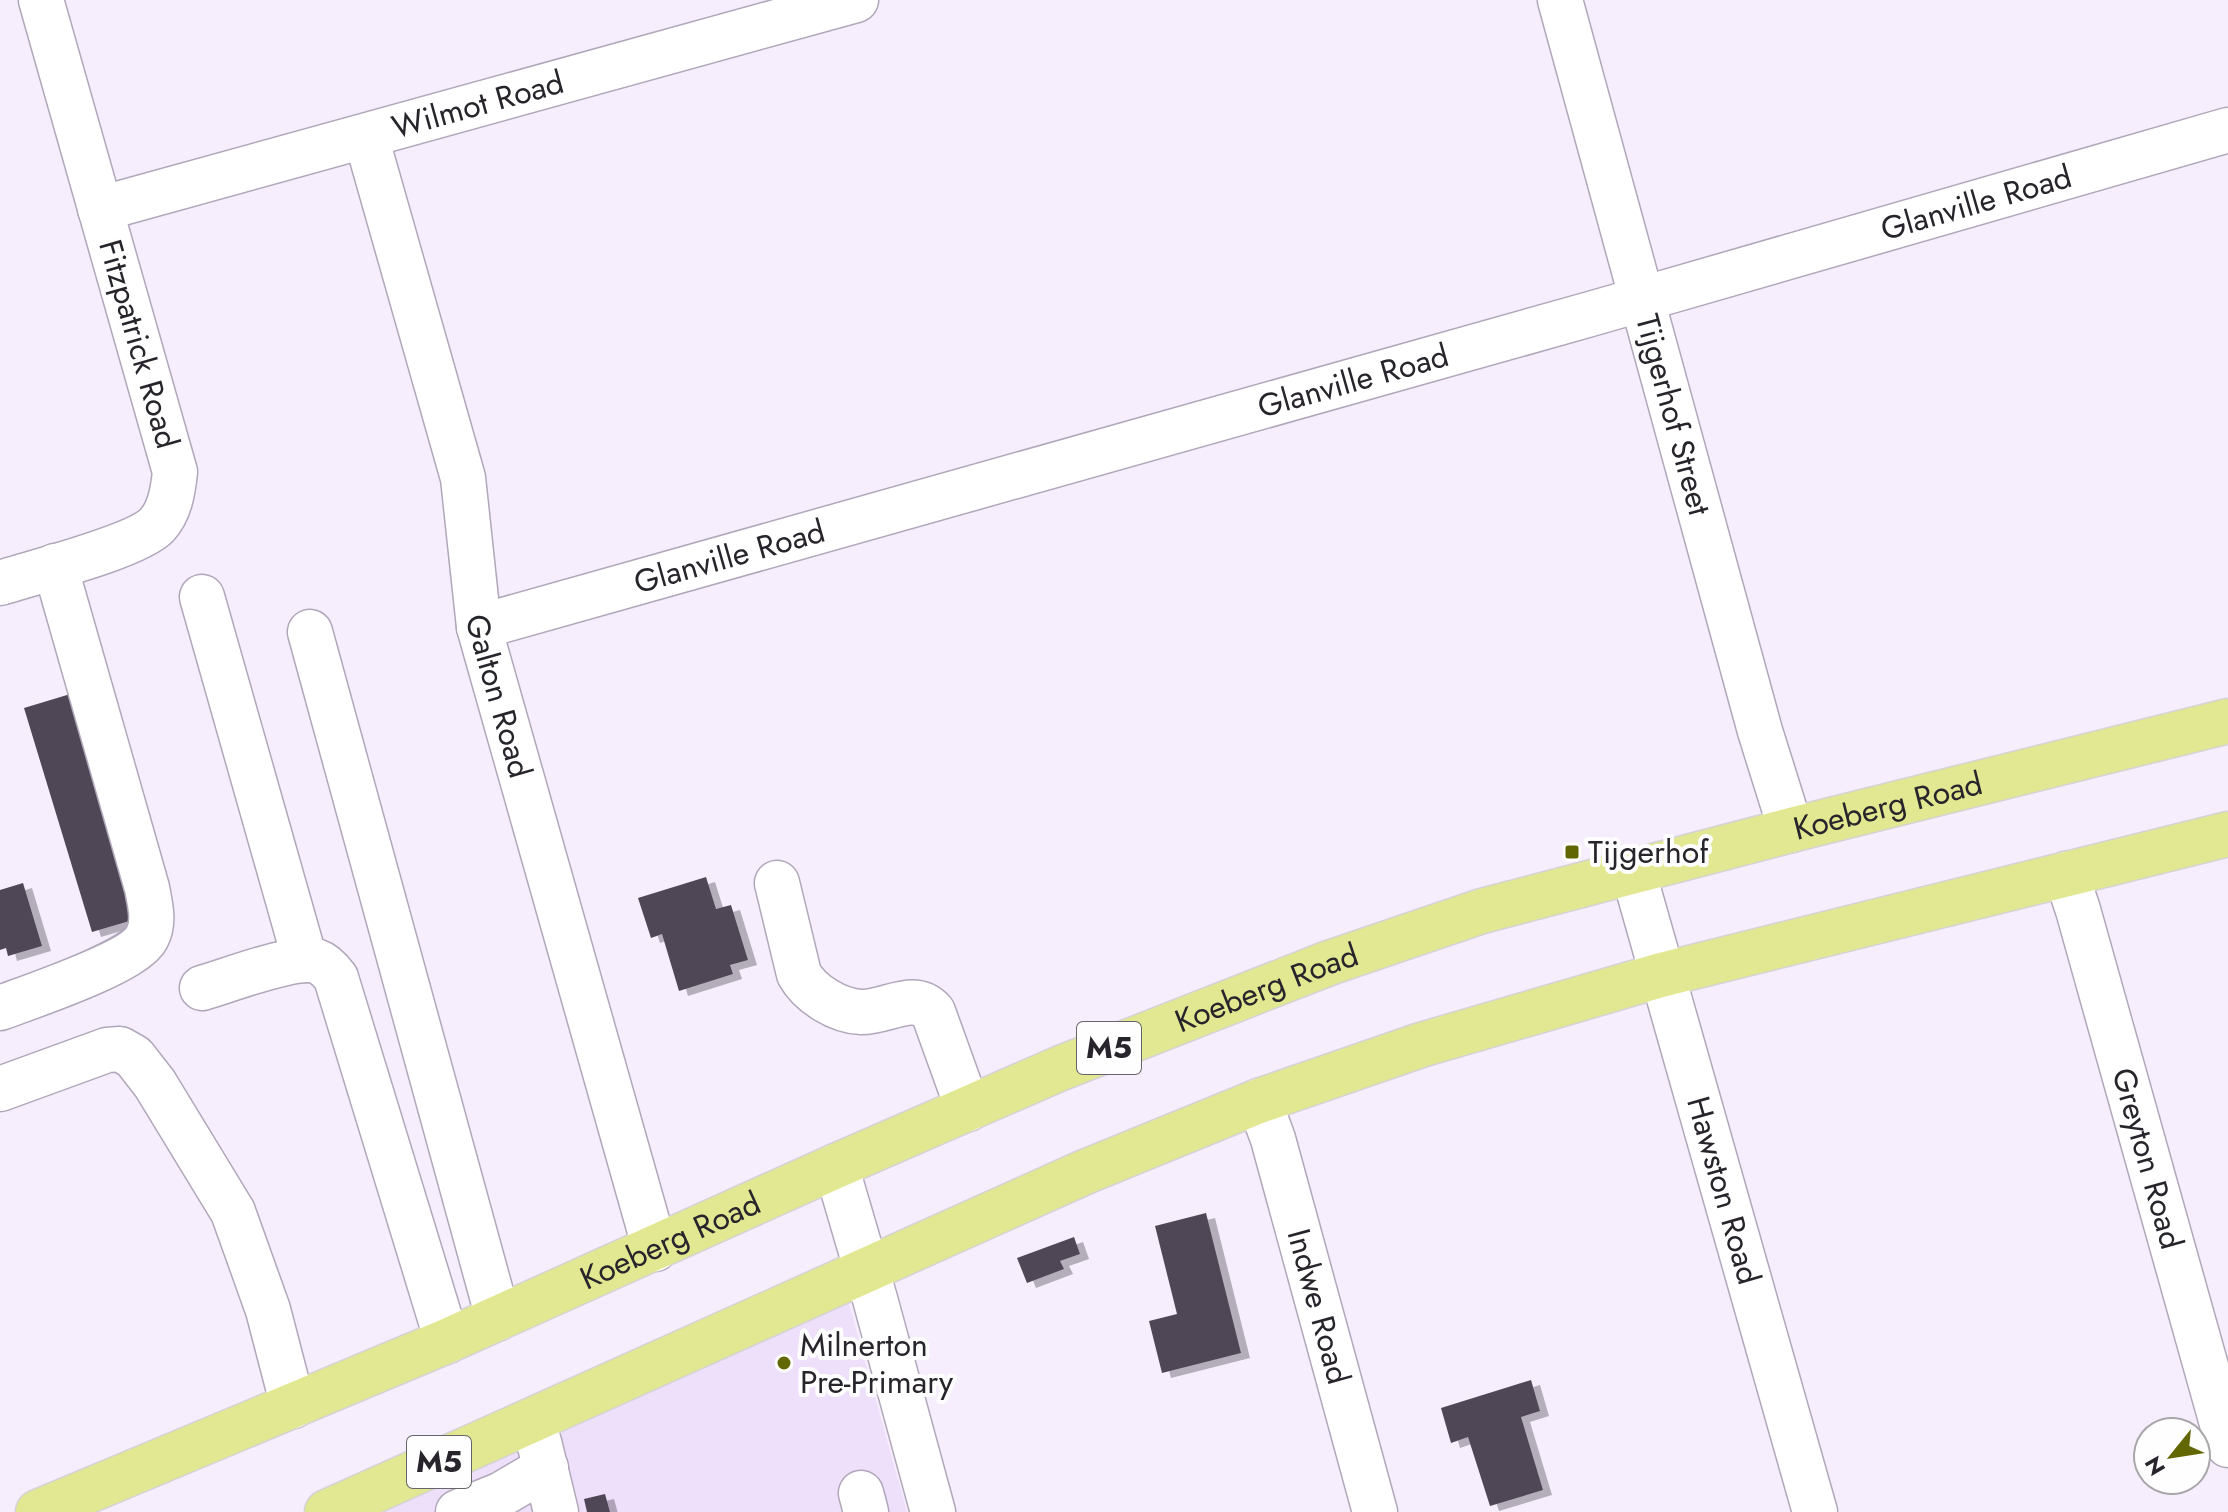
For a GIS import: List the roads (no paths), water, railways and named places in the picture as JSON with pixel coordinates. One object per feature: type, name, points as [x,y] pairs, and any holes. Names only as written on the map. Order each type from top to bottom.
[{"type":"main road","name":"Koeberg Road","points":[[38,1512],[447,1341],[836,1166],[1137,1036],[1329,963],[1482,911],[2228,721]]},
{"type":"main road","name":"M5","points":[[327,1512],[1099,1165],[1259,1101],[1461,1032],[1661,975],[2228,834]]},
{"type":"street","name":"Fitzpatrick Road","points":[[0,583],[133,540],[157,524],[171,500],[175,472],[41,0]]},
{"type":"street","name":"Wilmot Road","points":[[100,209],[856,0]]},
{"type":"street","name":"Tijgerhof Street","points":[[1560,0],[1760,731],[1791,830]]},
{"type":"street","name":"Glanville Road","points":[[479,627],[1643,299],[2228,130]]},
{"type":"street","name":"Galton Road","points":[[366,137],[463,478],[479,627],[655,1249]]},
{"type":"street","points":[[0,1008],[126,957],[147,939],[152,916],[147,888],[55,566]]},
{"type":"street","points":[[202,597],[305,960]]},
{"type":"street","points":[[310,632],[498,1318]]},
{"type":"street","name":"Hawston Road","points":[[1633,871],[1815,1512]]},
{"type":"street","name":"Greyton Road","points":[[2066,874],[2228,1445]]},
{"type":"street","points":[[777,883],[799,974],[806,987],[828,1001],[861,1012],[915,1002],[926,1004],[933,1012],[968,1109]]},
{"type":"street","points":[[202,988],[305,960],[318,962],[336,978],[447,1341]]},
{"type":"street","points":[[0,1089],[107,1050],[120,1049],[134,1057],[155,1084],[233,1212],[268,1310],[293,1406]]},
{"type":"street","name":"Indwe Road","points":[[1259,1101],[1273,1139],[1375,1512]]},
{"type":"street","points":[[836,1166],[933,1512]]},
{"type":"street","points":[[534,1421],[556,1512]]},
{"type":"street","points":[[458,1512],[502,1494],[546,1468]]},
{"type":"place","name":"Tijgerhof","points":[[1572,852]]},
{"type":"place","name":"Milnerton Pre-Primary","points":[[784,1363]]}]
